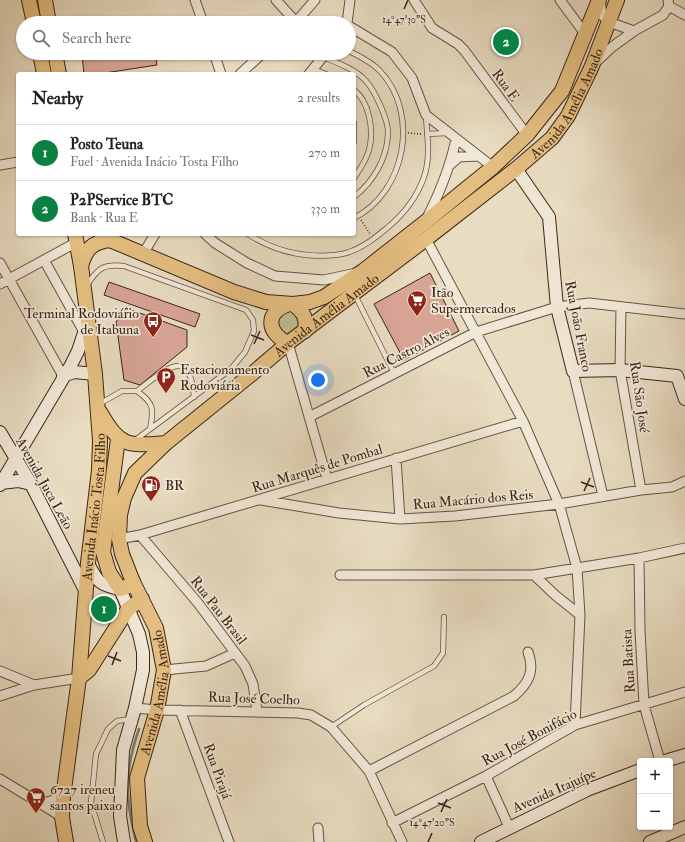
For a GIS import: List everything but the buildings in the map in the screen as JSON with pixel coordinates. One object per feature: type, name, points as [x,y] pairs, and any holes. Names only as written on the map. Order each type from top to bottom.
[{"type":"main road","points":[[29,0],[32,16]]},
{"type":"main road","points":[[45,0],[48,16]]},
{"type":"main road","name":"Avenida Amélia Amado","points":[[113,238],[143,254],[234,292],[266,302],[291,304],[310,302],[324,297],[363,271],[424,223],[493,167],[527,135],[562,91],[600,0]]},
{"type":"main road","name":"Avenida Amélia Amado","points":[[145,842],[140,826],[138,778],[157,710],[164,670],[156,628],[133,582],[122,554],[119,539],[120,515],[129,485],[135,474],[166,443],[288,343],[426,239],[516,169],[552,138],[568,116],[592,66],[617,0]]},
{"type":"main road","points":[[41,60],[44,72]]},
{"type":"main road","points":[[56,60],[59,72]]},
{"type":"main road","name":"Avenida Inácio Tosta Filho","points":[[66,842],[62,817],[63,797],[79,678],[88,563],[99,470],[99,407],[95,374],[86,327],[84,290],[76,238]]},
{"type":"main road","points":[[81,266],[89,247],[98,242],[113,238]]},
{"type":"main road","points":[[288,343],[276,336],[271,326],[274,314],[278,309],[291,304],[304,313],[306,318],[305,331]]},
{"type":"main road","points":[[99,407],[124,441],[103,552],[109,572],[120,589],[129,586],[133,582]]},
{"type":"main road","points":[[124,441],[166,443]]},
{"type":"main road","points":[[79,678],[89,670],[128,609],[142,599]]},
{"type":"street","points":[[195,0],[201,16]]},
{"type":"street","points":[[276,0],[291,16]]},
{"type":"street","points":[[301,16],[315,0]]},
{"type":"street","points":[[348,16],[350,0]]},
{"type":"street","name":"Rua E","points":[[414,0],[432,28],[458,44],[464,50],[527,135]]},
{"type":"street","points":[[560,0],[586,35]]},
{"type":"street","points":[[600,0],[602,15],[609,22],[634,31]]},
{"type":"street","points":[[592,66],[612,47],[634,31],[663,15],[668,3],[685,15]]},
{"type":"street","points":[[356,30],[392,52],[400,61],[412,78],[426,115],[493,167]]},
{"type":"street","points":[[216,60],[220,72]]},
{"type":"street","points":[[242,72],[255,60]]},
{"type":"street","points":[[311,72],[320,60]]},
{"type":"street","points":[[424,223],[441,190],[450,166],[452,136]]},
{"type":"street","points":[[450,166],[459,157],[478,156]]},
{"type":"street","points":[[0,165],[16,162]]},
{"type":"street","name":"Rua João Franco","points":[[516,169],[549,216],[558,307],[603,496]]},
{"type":"street","points":[[143,254],[154,236]]},
{"type":"street","points":[[207,236],[214,243],[247,263],[275,276],[324,280],[363,271]]},
{"type":"street","points":[[0,284],[44,260],[76,238]]},
{"type":"street","points":[[426,239],[523,421],[560,504],[577,568],[580,615],[575,725]]},
{"type":"street","points":[[0,484],[78,351],[86,327],[44,260]]},
{"type":"street","points":[[0,263],[63,376]]},
{"type":"street","name":"Rua Castro Alves","points":[[309,417],[476,332],[558,307],[589,303],[685,314]]},
{"type":"street","name":"Rua São José","points":[[621,306],[620,370],[641,490]]},
{"type":"street","points":[[288,343],[327,479]]},
{"type":"street","points":[[573,371],[620,370],[681,377],[685,399]]},
{"type":"street","points":[[63,376],[74,372],[95,374]]},
{"type":"street","name":"Rua Marquês de Pombal","points":[[119,539],[140,535],[261,500],[396,458],[523,421]]},
{"type":"street","name":"Avenida Juca Leão","points":[[0,432],[31,484],[86,592]]},
{"type":"street","points":[[396,458],[400,519]]},
{"type":"street","points":[[0,484],[18,481],[31,484]]},
{"type":"street","name":"Rua Macário dos Reis","points":[[261,500],[346,514],[400,519],[455,516],[560,504],[641,490],[672,487],[685,481]]},
{"type":"street","name":"Rua Pau Brasil","points":[[140,535],[198,603],[245,666],[253,684],[257,711]]},
{"type":"street","points":[[340,576],[534,575],[639,558],[685,548]]},
{"type":"street","name":"Rua Batista","points":[[639,558],[640,630],[644,705],[659,758]]},
{"type":"street","points":[[74,570],[82,572],[88,563],[99,582],[105,586],[120,589]]},
{"type":"street","points":[[534,575],[555,595],[580,615]]},
{"type":"street","name":"Avenida Amélia Amado","points":[[120,589],[139,634],[143,652],[143,670],[134,713],[123,750],[120,816],[124,842]]},
{"type":"street","points":[[369,771],[514,696],[529,679],[532,672],[532,662],[528,652]]},
{"type":"street","points":[[164,670],[206,666],[235,653]]},
{"type":"street","points":[[0,671],[34,685]]},
{"type":"street","points":[[0,696],[34,685],[79,678]]},
{"type":"street","name":"Rua José Bonifácio","points":[[392,823],[486,776],[575,725],[685,692]]},
{"type":"street","name":"Rua José Coelho","points":[[134,713],[157,710],[180,710],[257,711],[311,715],[330,727],[369,771],[402,842]]},
{"type":"street","name":"Rua Pirajá","points":[[180,710],[229,842]]},
{"type":"street","points":[[673,759],[685,755]]},
{"type":"street","name":"Avenida Itajuípe","points":[[481,842],[587,790],[637,771]]},
{"type":"street","points":[[486,776],[509,827]]},
{"type":"street","points":[[0,780],[62,817]]},
{"type":"street","points":[[41,804],[63,797]]},
{"type":"street","points":[[650,842],[685,827]]},
{"type":"street","points":[[318,828],[319,842]]},
{"type":"lane","points":[[356,54],[380,70],[394,92],[402,117],[403,133],[401,157],[393,180],[380,199],[356,217]]},
{"type":"lane","points":[[333,60],[354,72]]},
{"type":"lane","points":[[356,74],[365,80],[379,100],[389,133],[384,154],[373,178],[365,188],[356,195]]},
{"type":"lane","points":[[356,93],[367,109],[371,133],[369,151],[363,165],[356,175]]},
{"type":"lane","points":[[251,236],[260,242],[294,254],[319,256],[348,253],[374,239],[398,219],[414,198],[424,176],[429,155],[426,115]]},
{"type":"lane","points":[[427,134],[452,136]]},
{"type":"lane","points":[[84,290],[98,269],[110,265],[124,266],[246,310],[253,320],[254,331],[245,352],[231,369],[150,429],[124,441]]},
{"type":"lane","points":[[355,294],[394,373]]},
{"type":"lane","points":[[99,407],[122,391],[137,390],[169,368],[178,365],[189,371],[193,384],[194,397]]},
{"type":"lane","points":[[137,390],[152,406],[153,414],[150,429]]},
{"type":"lane","points":[[330,727],[364,705],[434,666],[443,653],[444,617]]},
{"type":"lane","points":[[103,842],[91,803],[96,754],[108,729],[117,721],[134,713]]},
{"type":"path","points":[[356,217],[374,239]]},
{"type":"green space","points":[[294,310],[301,325],[287,335],[279,332],[276,316],[279,313]]},
{"type":"waterway","points":[[136,842],[128,798],[128,785],[131,759],[139,729]]},
{"type":"place","name":"P2PService BTC","points":[[506,42]]},
{"type":"place","name":"Itão Supermercados","points":[[417,317]]},
{"type":"place","name":"Terminal Rodoviário de Itabuna","points":[[153,338]]},
{"type":"place","name":"Estacionamento Rodoviária","points":[[166,394]]},
{"type":"place","name":"BR","points":[[151,502]]},
{"type":"place","name":"Posto Teuna","points":[[104,609]]},
{"type":"place","name":"6727 ireneu santos paixao","points":[[36,814]]}]
